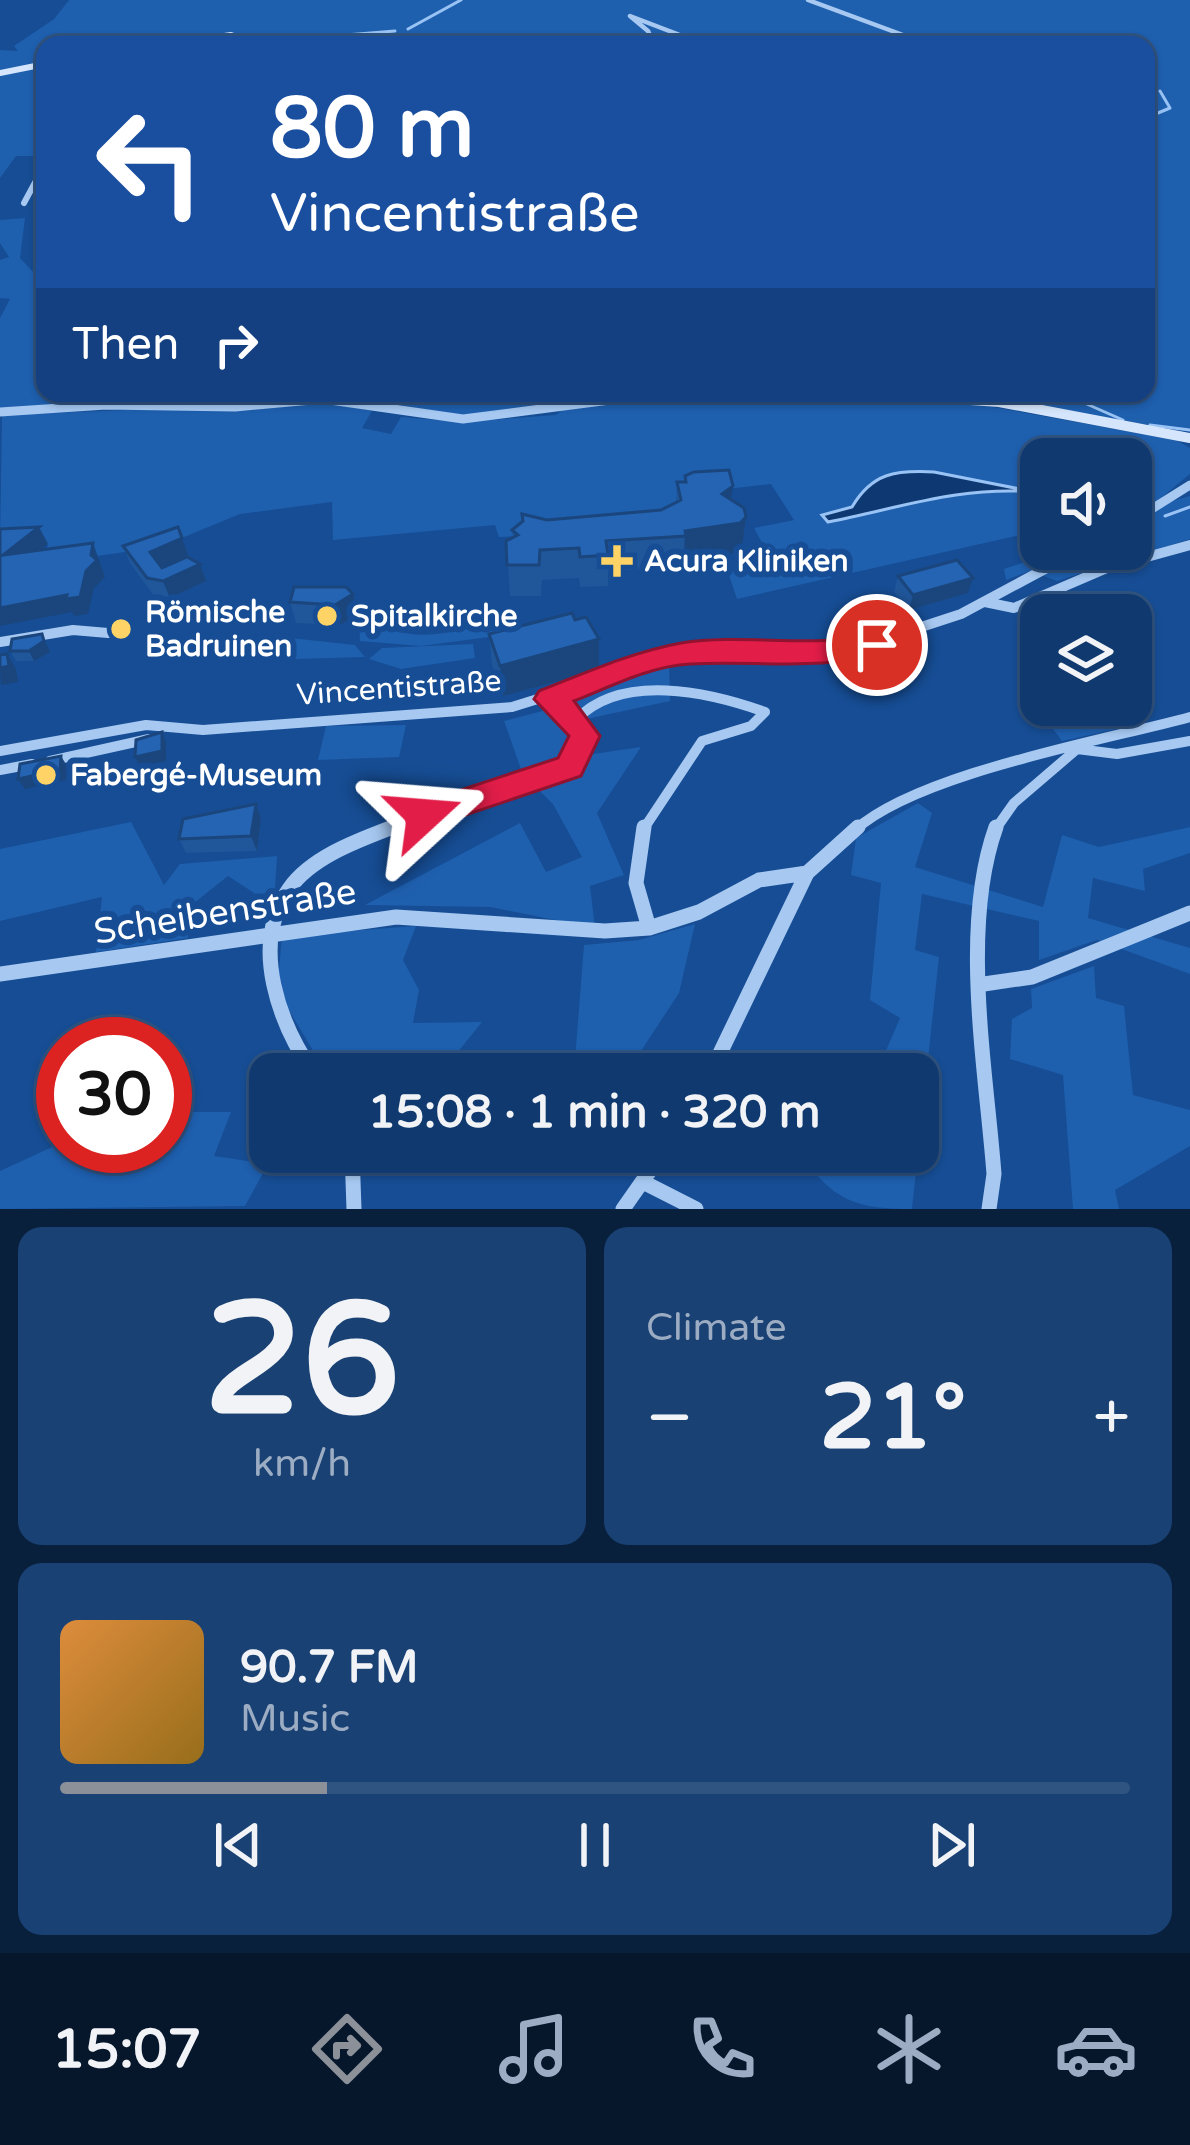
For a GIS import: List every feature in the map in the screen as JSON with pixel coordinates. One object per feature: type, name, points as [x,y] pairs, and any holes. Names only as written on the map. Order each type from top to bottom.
[{"type":"main road","points":[[0,73],[36,66]]},
{"type":"main road","points":[[982,402],[1190,438]]},
{"type":"street","points":[[808,0],[906,36]]},
{"type":"street","points":[[650,36],[630,16],[682,36]]},
{"type":"street","points":[[24,202],[36,185]]},
{"type":"street","points":[[0,412],[127,404],[235,407],[289,402]]},
{"type":"street","points":[[343,402],[463,419],[594,402]]},
{"type":"street","points":[[1152,509],[1190,485]]},
{"type":"street","points":[[985,602],[1014,608],[1108,568],[1190,544]]},
{"type":"street","points":[[985,602],[1044,570]]},
{"type":"street","name":"Vincentistraße","points":[[0,752],[146,725],[160,730],[431,716],[549,699],[662,656],[823,654],[871,647],[985,602]]},
{"type":"street","points":[[0,661],[3,641],[73,630],[108,634]]},
{"type":"street","points":[[576,720],[597,700],[618,694],[712,699],[765,712],[752,725],[702,741],[700,754],[652,809],[638,846],[632,886],[649,928]]},
{"type":"street","points":[[299,1053],[269,990],[275,933],[288,889],[309,869],[424,815],[569,767],[585,736],[576,720],[549,699]]},
{"type":"street","points":[[720,1053],[807,873],[872,815],[924,789],[1190,717]]},
{"type":"street","points":[[0,770],[126,746],[155,737],[160,730]]},
{"type":"street","points":[[989,1209],[994,1174],[981,876],[995,827],[1031,786],[1077,749],[1117,754],[1190,741]]},
{"type":"street","name":"Scheibenstraße","points":[[0,974],[396,917],[605,931],[649,928],[699,912],[759,880],[807,873]]},
{"type":"street","points":[[984,984],[1032,977],[1190,913]]},
{"type":"street","points":[[353,1173],[354,1209]]},
{"type":"street","points":[[623,1209],[649,1173]]},
{"type":"street","points":[[643,1183],[696,1209]]},
{"type":"shaded area","points":[[69,0],[1190,0],[1190,432],[1015,402],[1155,402],[1155,36],[36,36],[36,65],[0,72],[0,50],[18,51],[14,46],[54,19]]},
{"type":"shaded area","points":[[36,67],[36,156],[16,156],[0,178],[0,75]]},
{"type":"shaded area","points":[[25,218],[20,258],[36,273],[36,402],[154,402],[0,409],[0,318],[10,299],[0,298],[0,260],[9,257],[0,243],[0,220]]},
{"type":"shaded area","points":[[323,402],[372,411],[362,428],[391,434],[401,417],[461,422],[556,415],[566,407],[610,402],[965,402],[1176,440],[1190,448],[1190,474],[1152,505],[1152,438],[1020,438],[1020,535],[737,599],[725,563],[757,558],[765,548],[754,528],[794,520],[771,484],[691,493],[656,529],[499,537],[495,525],[333,540],[332,502],[240,514],[133,558],[125,552],[0,570],[0,559],[42,554],[48,546],[44,540],[0,545],[2,415]]},
{"type":"shaded area","points":[[380,402],[569,402],[547,409],[461,415]]},
{"type":"shaded area","points":[[934,472],[1020,491],[955,495],[828,522],[822,515],[852,507],[876,480]]},
{"type":"shaded area","points":[[1190,496],[1190,539],[1152,551],[1152,506]]},
{"type":"shaded area","points":[[1020,564],[1020,570],[1092,570],[1057,581],[1030,571],[1006,580],[1004,569]]},
{"type":"shaded area","points":[[495,613],[497,636],[421,646],[360,641],[359,618],[393,631],[428,635],[462,629]]},
{"type":"shaded area","points":[[272,636],[355,645],[365,657],[261,660]]},
{"type":"shaded area","points":[[473,644],[475,658],[401,669],[369,659],[382,648]]},
{"type":"shaded area","points":[[669,663],[670,701],[582,720],[573,700]]},
{"type":"shaded area","points":[[546,710],[593,754],[641,747],[597,813],[624,875],[590,886],[595,928],[490,907],[365,905],[520,823],[546,872],[582,857],[553,804],[523,775],[504,721]]},
{"type":"shaded area","points":[[406,725],[399,757],[318,760],[326,726]]},
{"type":"shaded area","points":[[1051,726],[1121,728],[1062,741]]},
{"type":"shaded area","points":[[918,803],[932,813],[915,867],[1043,907],[1062,835],[1099,847],[1190,827],[1190,853],[1143,869],[1145,891],[1093,878],[1088,918],[1190,948],[1190,974],[1097,940],[1039,960],[1039,921],[922,894],[915,950],[939,957],[929,1053],[885,1053],[900,1018],[870,1000],[881,883],[851,875],[856,838]]},
{"type":"shaded area","points":[[131,822],[164,885],[180,864],[277,856],[274,906],[228,876],[189,907],[188,938],[96,952],[102,897],[0,921],[0,849]]},
{"type":"shaded area","points":[[695,924],[679,993],[640,1053],[575,1053],[584,945],[639,940]]},
{"type":"shaded area","points":[[416,926],[403,960],[419,990],[413,1023],[482,1022],[457,1053],[314,1053],[277,990],[282,936]]},
{"type":"shaded area","points":[[1094,966],[1096,998],[1124,1006],[1133,1095],[1190,1110],[1190,1146],[1115,1190],[1119,1209],[1073,1209],[1063,1075],[1010,1059],[1012,1019],[1032,1008],[1031,989]]},
{"type":"shaded area","points":[[192,1112],[231,1112],[214,1156],[249,1161],[249,1173],[263,1173],[245,1206],[0,1209],[0,1171],[36,1154],[36,1173],[192,1173]]},
{"type":"shaded area","points":[[816,1173],[916,1173],[912,1209],[859,1204]]},
{"type":"building","points":[[729,470],[733,486],[722,494],[744,508],[746,517],[740,523],[685,531],[686,536],[606,541],[608,555],[580,557],[579,548],[540,550],[539,565],[507,565],[506,541],[518,535],[512,530],[523,521],[522,514],[547,520],[661,510],[681,500],[677,482],[686,482],[685,476]]},
{"type":"building","points":[[39,527],[3,555],[93,543],[91,555],[97,560],[86,571],[80,597],[66,599],[67,595],[0,608],[0,529]]},
{"type":"building","points":[[178,527],[182,538],[150,552],[162,568],[187,557],[200,564],[163,581],[147,578],[123,546]]},
{"type":"building","points":[[957,560],[973,578],[913,595],[898,576]]},
{"type":"building","points":[[294,587],[346,587],[353,594],[335,605],[290,602]]},
{"type":"building","points":[[572,613],[575,620],[586,617],[599,639],[500,666],[489,634]]},
{"type":"building","points":[[42,634],[44,641],[29,651],[10,651],[12,639]]},
{"type":"building","points":[[7,654],[9,666],[0,668],[0,655]]},
{"type":"building","points":[[162,732],[162,751],[135,757],[136,740]]},
{"type":"building","points":[[61,756],[60,770],[18,779],[20,764]]},
{"type":"building","points":[[256,804],[251,836],[179,839],[183,819]]},
{"type":"waterway","points":[[408,29],[461,0]]},
{"type":"waterway","points":[[334,36],[395,31]]},
{"type":"waterway","points":[[1155,114],[1170,108],[1160,91]]},
{"type":"waterway","points":[[1082,402],[1123,420]]},
{"type":"waterway","points":[[1150,425],[1190,430]]},
{"type":"waterway","points":[[1165,516],[1190,507]]},
{"type":"place","name":"Acura Kliniken","points":[[617,561]]},
{"type":"place","name":"Spitalkirche","points":[[327,616]]},
{"type":"place","name":"Römische Badruinen","points":[[121,629]]},
{"type":"place","name":"Fabergé-Museum","points":[[46,775]]},
{"type":"route","points":[[424,815],[569,767],[585,736],[576,720],[549,699],[634,665],[685,653],[842,653],[877,645]]}]
